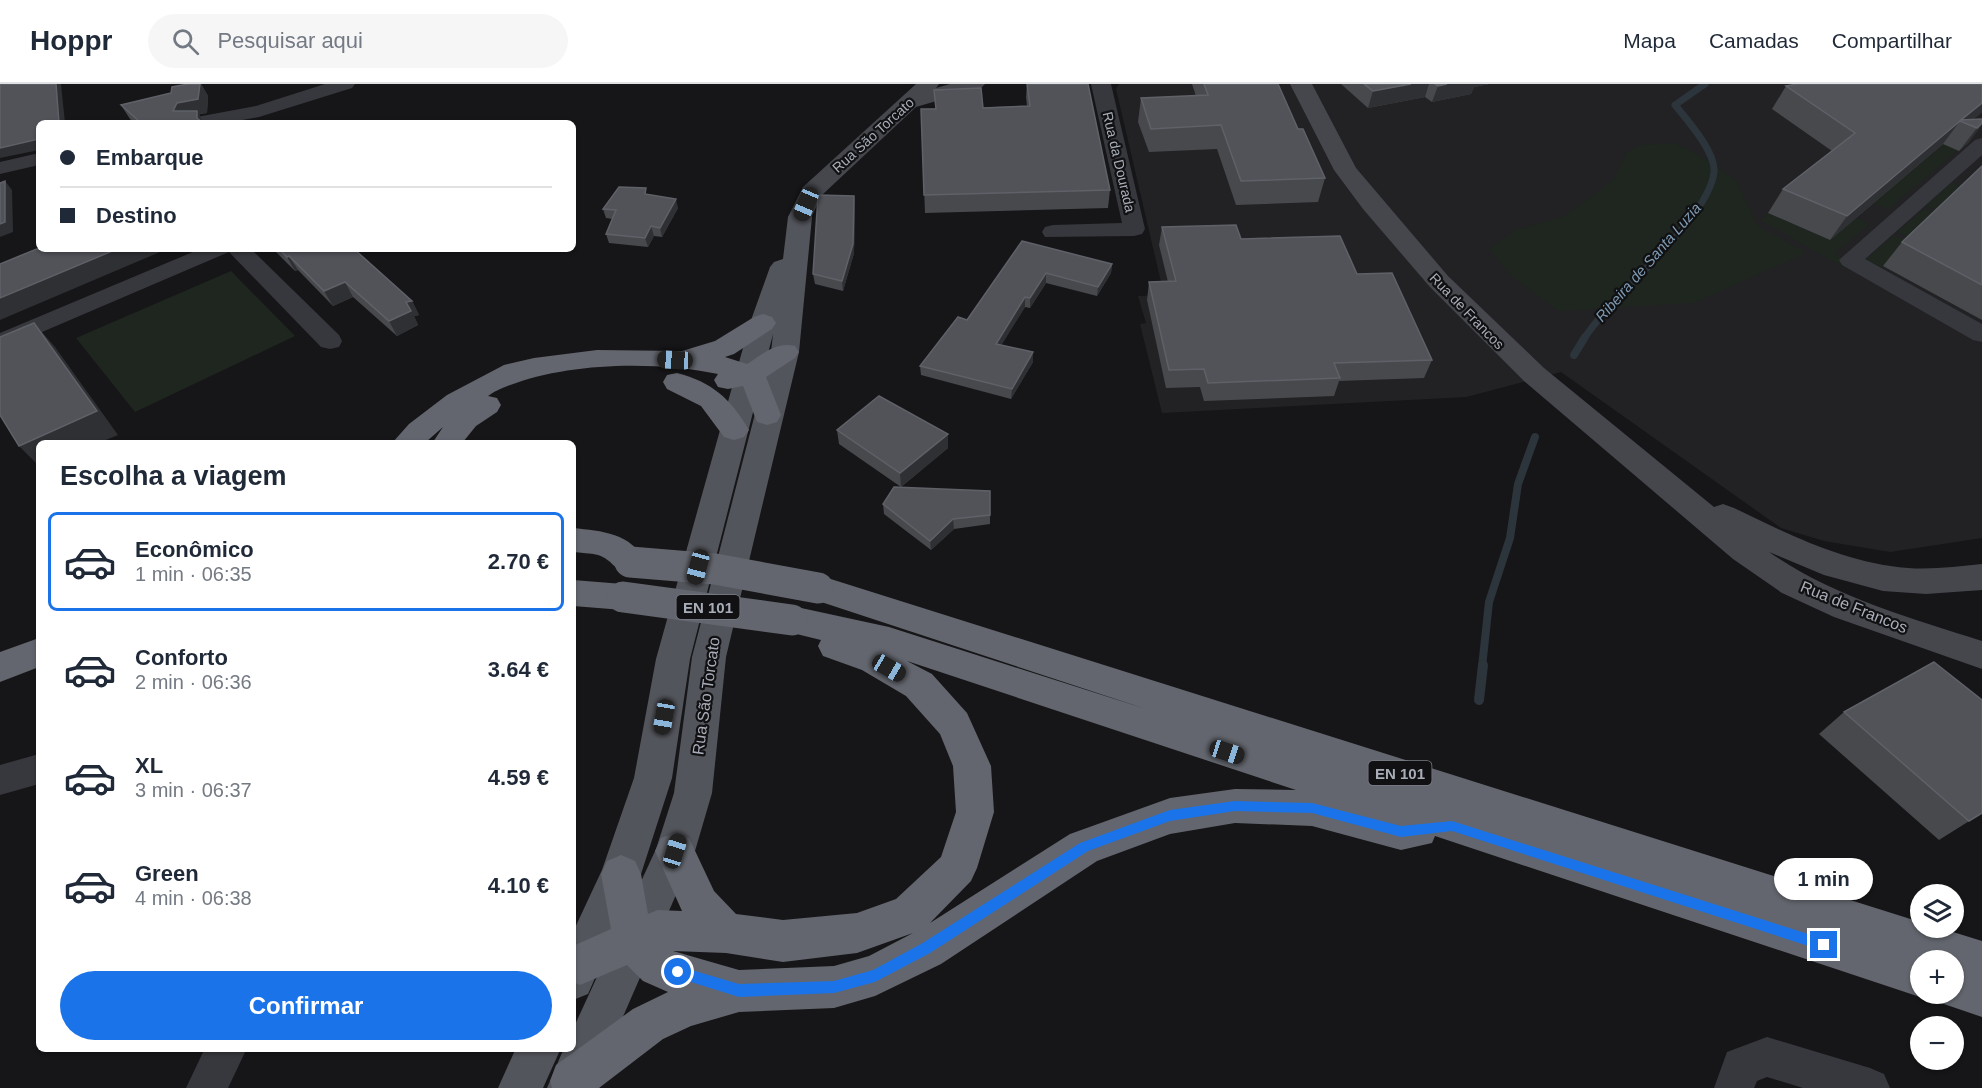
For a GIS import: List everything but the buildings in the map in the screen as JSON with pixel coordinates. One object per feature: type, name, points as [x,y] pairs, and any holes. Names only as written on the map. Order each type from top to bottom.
[{"type":"highway","points":[[449,440],[466,419],[516,390],[539,383],[676,371],[724,348],[763,323]]},
{"type":"highway","points":[[410,440],[454,403],[484,385],[525,368],[576,359],[624,357],[676,371],[740,379],[785,352]]},
{"type":"highway","points":[[676,371],[711,397],[734,430]]},
{"type":"highway","points":[[750,375],[758,387],[767,415]]},
{"type":"highway","points":[[576,540],[608,544],[630,562]]},
{"type":"highway","name":"EN 101","points":[[576,561],[630,562],[715,569],[818,588],[1982,962]]},
{"type":"highway","name":"EN 101","points":[[576,593],[624,597],[792,620],[889,641],[1452,826],[1910,973]]},
{"type":"highway","points":[[577,971],[658,930],[726,933],[783,941],[857,933],[909,915],[957,868],[975,812],[972,766],[954,724],[919,685],[874,660],[803,635],[792,620]]},
{"type":"highway","points":[[0,645],[36,632]]},
{"type":"highway","points":[[0,667],[36,653]]},
{"type":"highway","points":[[0,687],[36,675]]},
{"type":"highway","points":[[571,1085],[648,1024],[685,1006],[739,991],[834,987],[875,975],[926,949],[1084,847],[1170,816],[1235,806],[1312,808],[1401,832],[1452,826]]},
{"type":"highway","points":[[675,851],[700,904],[726,933]]},
{"type":"highway","points":[[621,874],[625,907],[635,940],[657,966],[739,991]]},
{"type":"highway","points":[[1964,990],[1982,996]]},
{"type":"main road","name":"Rua São Torcato","points":[[577,971],[621,874],[653,778],[673,659],[763,323],[800,217]]},
{"type":"main road","name":"Rua São Torcato","points":[[571,1085],[675,851],[693,793],[709,657],[767,415],[785,352],[800,217]]},
{"type":"main road","points":[[520,1088],[537,1052]]},
{"type":"street","points":[[210,120],[259,111],[345,84]]},
{"type":"street","name":"Rua São Torcato","points":[[800,217],[811,192],[928,84]]},
{"type":"street","points":[[909,102],[974,84]]},
{"type":"street","name":"Rua da Dourada","points":[[1053,232],[1134,229],[1101,84]]},
{"type":"street","name":"Rua de Francos","points":[[1301,84],[1348,173],[1439,283],[1492,339],[1568,405],[1681,495],[1720,532],[1770,570],[1816,594],[1982,655]]},
{"type":"street","points":[[1982,144],[1850,260],[1982,334]]},
{"type":"street","points":[[0,168],[36,160]]},
{"type":"street","points":[[0,342],[212,252]]},
{"type":"street","points":[[241,252],[330,341]]},
{"type":"street","name":"Rua de Francos","points":[[1681,495],[1815,560],[1859,575],[1910,582],[1982,577]]},
{"type":"street","points":[[0,780],[36,770]]},
{"type":"street","points":[[206,1088],[225,1052]]},
{"type":"street","points":[[1734,1088],[1741,1066],[1767,1057],[1870,1088]]},
{"type":"shaded area","points":[[1119,84],[1982,84],[1982,538],[1890,552],[1824,541],[1781,528],[1561,372],[1466,397],[1162,413],[1140,324],[1146,323],[1138,296],[1164,295],[1116,89]]},
{"type":"shaded area","points":[[1956,134],[1970,140],[1888,209],[1873,203]]},
{"type":"shaded area","points":[[1674,143],[1699,155],[1735,179],[1756,224],[1806,253],[1694,303],[1558,311],[1512,277],[1489,249],[1516,230],[1562,217],[1593,196],[1613,180],[1627,152],[1639,145]]},
{"type":"shaded area","points":[[1952,182],[1965,188],[1940,211],[1926,206]]},
{"type":"shaded area","points":[[1924,209],[1938,213],[1910,238],[1897,232]]},
{"type":"shaded area","points":[[1768,213],[1830,240],[1856,218],[1870,224],[1835,253],[1852,266],[1845,268],[1760,220]]},
{"type":"shaded area","points":[[1893,235],[1908,241],[1883,267],[1865,260]]},
{"type":"shaded area","points":[[231,271],[295,336],[135,412],[76,338]]},
{"type":"waterway","name":"Ribeira de Santa Luzia","points":[[1584,339],[1597,321],[1678,234],[1708,191],[1714,172],[1710,155],[1700,137],[1675,105],[1705,84]]},
{"type":"waterway","name":"Ribeira de Santa Luzia","points":[[1574,355],[1585,337]]},
{"type":"waterway","name":"Ribeira de Santa Luzia","points":[[1482,667],[1489,602],[1510,538],[1518,484],[1535,437]]},
{"type":"waterway","name":"Ribeira de Santa Luzia","points":[[1479,700],[1483,665]]},
{"type":"route","points":[[678,972],[739,991],[834,987],[875,975],[926,949],[1084,847],[1170,816],[1235,806],[1312,808],[1401,832],[1452,826],[1824,945]]}]
